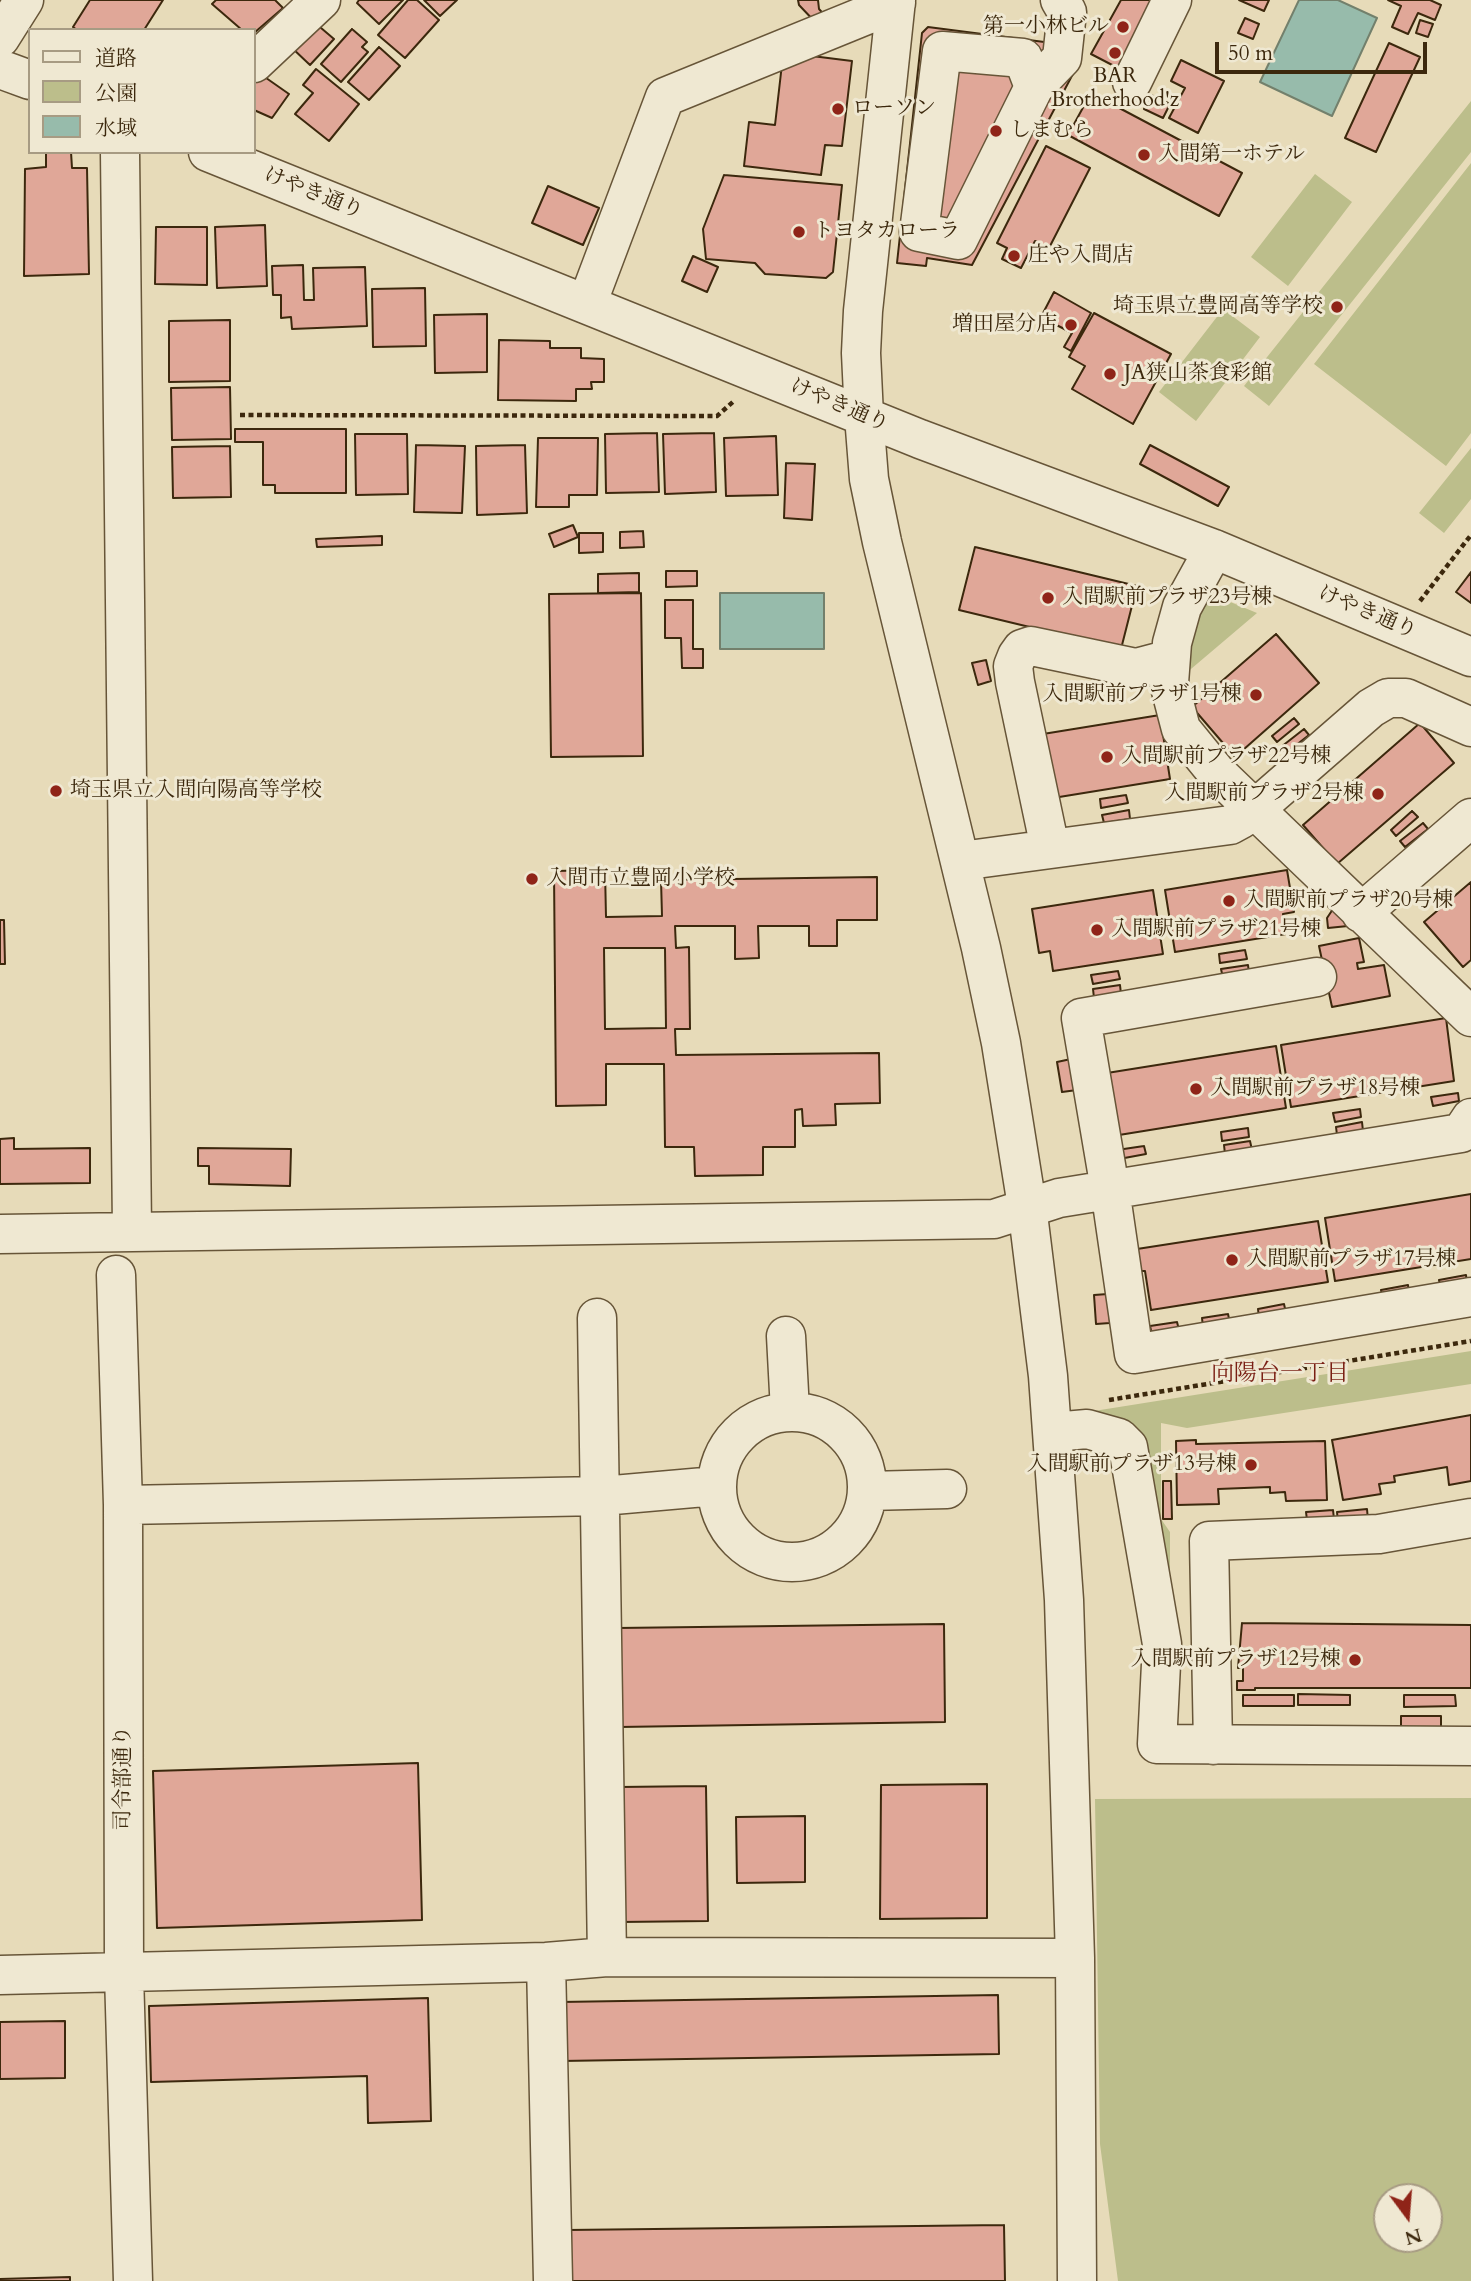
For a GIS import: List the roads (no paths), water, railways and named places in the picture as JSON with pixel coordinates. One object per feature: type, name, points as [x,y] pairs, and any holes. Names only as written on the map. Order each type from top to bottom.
[{"type":"street","points":[[0,38],[24,0]]},
{"type":"street","points":[[256,61],[321,0]]},
{"type":"street","points":[[1034,87],[1023,58],[942,51],[919,232],[958,240],[1034,87],[1062,58],[1067,12],[1060,0]]},
{"type":"street","points":[[1132,82],[1172,0]]},
{"type":"street","points":[[587,304],[665,97],[896,1],[863,311],[863,416],[869,479],[882,542],[961,861],[1001,1043],[1027,1206],[1054,1432],[1064,1600],[1075,1958],[1077,2281]]},
{"type":"street","points":[[0,69],[28,79]]},
{"type":"street","points":[[120,154],[132,1229]]},
{"type":"street","name":"けやき通り","points":[[213,154],[863,416],[1214,549],[1471,657]]},
{"type":"street","points":[[1214,549],[1182,607],[1170,659],[1170,684],[1181,729],[1248,815],[1361,913],[1471,1017]]},
{"type":"street","points":[[1050,848],[1014,682],[1013,666],[1017,656],[1022,649],[1031,646],[1136,668],[1170,659]]},
{"type":"street","points":[[961,861],[1230,825],[1248,815],[1371,708],[1388,698],[1406,698],[1471,727]]},
{"type":"street","points":[[1361,913],[1471,818]]},
{"type":"street","points":[[1317,977],[1081,1018],[1134,1354],[1471,1297]]},
{"type":"street","points":[[0,1234],[132,1229],[994,1219],[1027,1206],[1110,1189],[1461,1133],[1471,1118]]},
{"type":"street","name":"司令部通り","points":[[116,1275],[123,1505],[124,1974],[133,2281]]},
{"type":"street","points":[[597,1318],[602,1496],[607,1957]]},
{"type":"street","points":[[786,1335],[790,1411]]},
{"type":"street","points":[[790,1411],[815,1415],[838,1426],[855,1444],[866,1466],[868,1491],[862,1516],[848,1538],[827,1554],[803,1562],[777,1561],[753,1551],[743,1543],[733,1534],[721,1512],[716,1486],[720,1463],[731,1443],[747,1426],[767,1415],[790,1411]]},
{"type":"street","points":[[1054,1432],[1087,1429],[1119,1438],[1128,1447],[1162,1644],[1157,1744],[1471,1746]]},
{"type":"street","points":[[123,1505],[602,1496],[716,1486]]},
{"type":"street","points":[[868,1491],[947,1489]]},
{"type":"street","points":[[1213,1745],[1209,1541],[1379,1534],[1471,1518]]},
{"type":"street","points":[[0,1975],[546,1962],[607,1957],[1075,1958]]},
{"type":"street","points":[[546,1962],[553,2281]]},
{"type":"water","points":[[1299,0],[1338,0],[1377,18],[1332,116],[1260,82]]},
{"type":"water","points":[[720,593],[824,593],[824,649],[720,649]]},
{"type":"place","name":"第一小林ビル","points":[[1123,27]]},
{"type":"place","name":"BAR Brotherhood'z","points":[[1115,53]]},
{"type":"place","name":"ローソン","points":[[838,109]]},
{"type":"place","name":"しまむら","points":[[996,131]]},
{"type":"place","name":"入間第一ホテル","points":[[1144,155]]},
{"type":"place","name":"トヨタカローラ","points":[[799,232]]},
{"type":"place","name":"庄や入間店","points":[[1014,256]]},
{"type":"place","name":"埼玉県立豊岡高等学校","points":[[1337,307]]},
{"type":"place","name":"増田屋分店","points":[[1071,325]]},
{"type":"place","name":"JA狭山茶食彩館","points":[[1110,374]]},
{"type":"place","name":"入間駅前プラザ23号棟","points":[[1048,598]]},
{"type":"place","name":"入間駅前プラザ1号棟","points":[[1256,695]]},
{"type":"place","name":"入間駅前プラザ22号棟","points":[[1107,757]]},
{"type":"place","name":"埼玉県立入間向陽高等学校","points":[[56,791]]},
{"type":"place","name":"入間駅前プラザ2号棟","points":[[1378,794]]},
{"type":"place","name":"入間市立豊岡小学校","points":[[532,879]]},
{"type":"place","name":"入間駅前プラザ20号棟","points":[[1229,901]]},
{"type":"place","name":"入間駅前プラザ21号棟","points":[[1097,930]]},
{"type":"place","name":"入間駅前プラザ18号棟","points":[[1196,1089]]},
{"type":"place","name":"入間駅前プラザ17号棟","points":[[1232,1260]]},
{"type":"place","name":"入間駅前プラザ13号棟","points":[[1251,1465]]},
{"type":"place","name":"入間駅前プラザ12号棟","points":[[1355,1660]]},
{"type":"district","name":"向陽台一丁目","points":[[1280,1375]]}]
